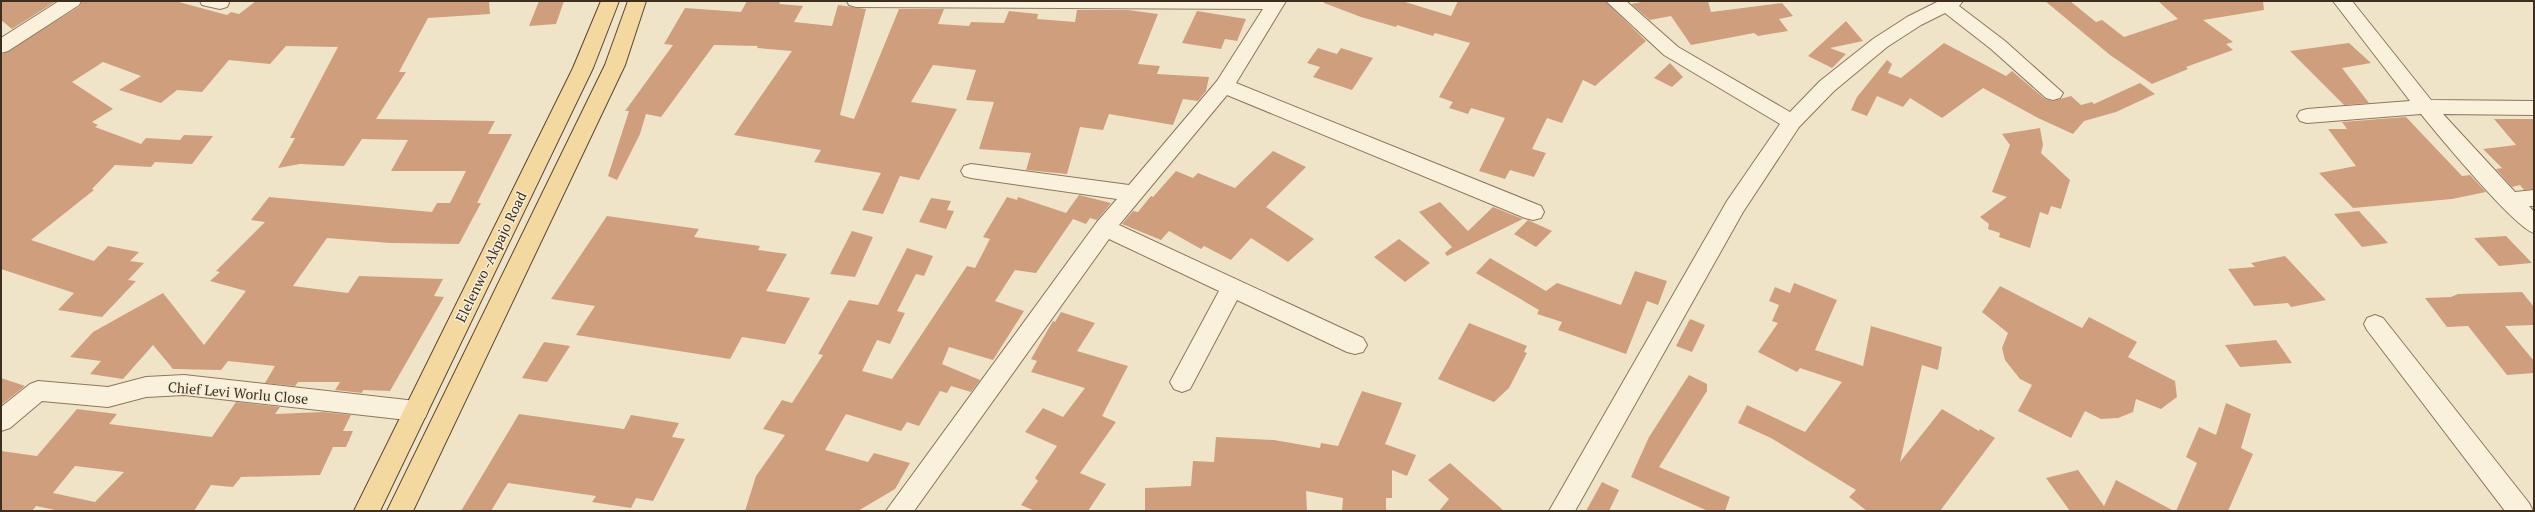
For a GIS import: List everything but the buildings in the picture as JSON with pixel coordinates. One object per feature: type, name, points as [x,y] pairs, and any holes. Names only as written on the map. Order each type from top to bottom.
[{"type":"main road","name":"Elelenwo -Akpajo Road","points":[[367,511],[583,68],[610,1]]},
{"type":"main road","points":[[400,511],[615,65],[637,1]]},
{"type":"street","points":[[1,47],[72,1]]},
{"type":"street","points":[[856,1],[1276,2]]},
{"type":"street","points":[[1615,1],[1671,51],[1792,122]]},
{"type":"street","points":[[2342,1],[2370,39],[2425,107],[2534,226]]},
{"type":"street","points":[[901,511],[1105,228],[1132,193],[1224,86],[1276,2]]},
{"type":"street","points":[[1562,511],[1735,207],[1792,122],[1827,86],[1880,42],[1950,3],[2053,93]]},
{"type":"street","points":[[1224,86],[1533,212]]},
{"type":"street","points":[[2307,116],[2425,107],[2534,108]]},
{"type":"street","points":[[971,171],[1132,193]]},
{"type":"street","points":[[2509,200],[2534,198]]},
{"type":"street","points":[[1105,228],[1355,345]]},
{"type":"street","points":[[1182,382],[1232,288]]},
{"type":"street","points":[[2375,324],[2520,511]]},
{"type":"street","name":"Chief Levi Worlu Close","points":[[1,421],[38,391],[108,397],[166,385],[416,411]]}]
